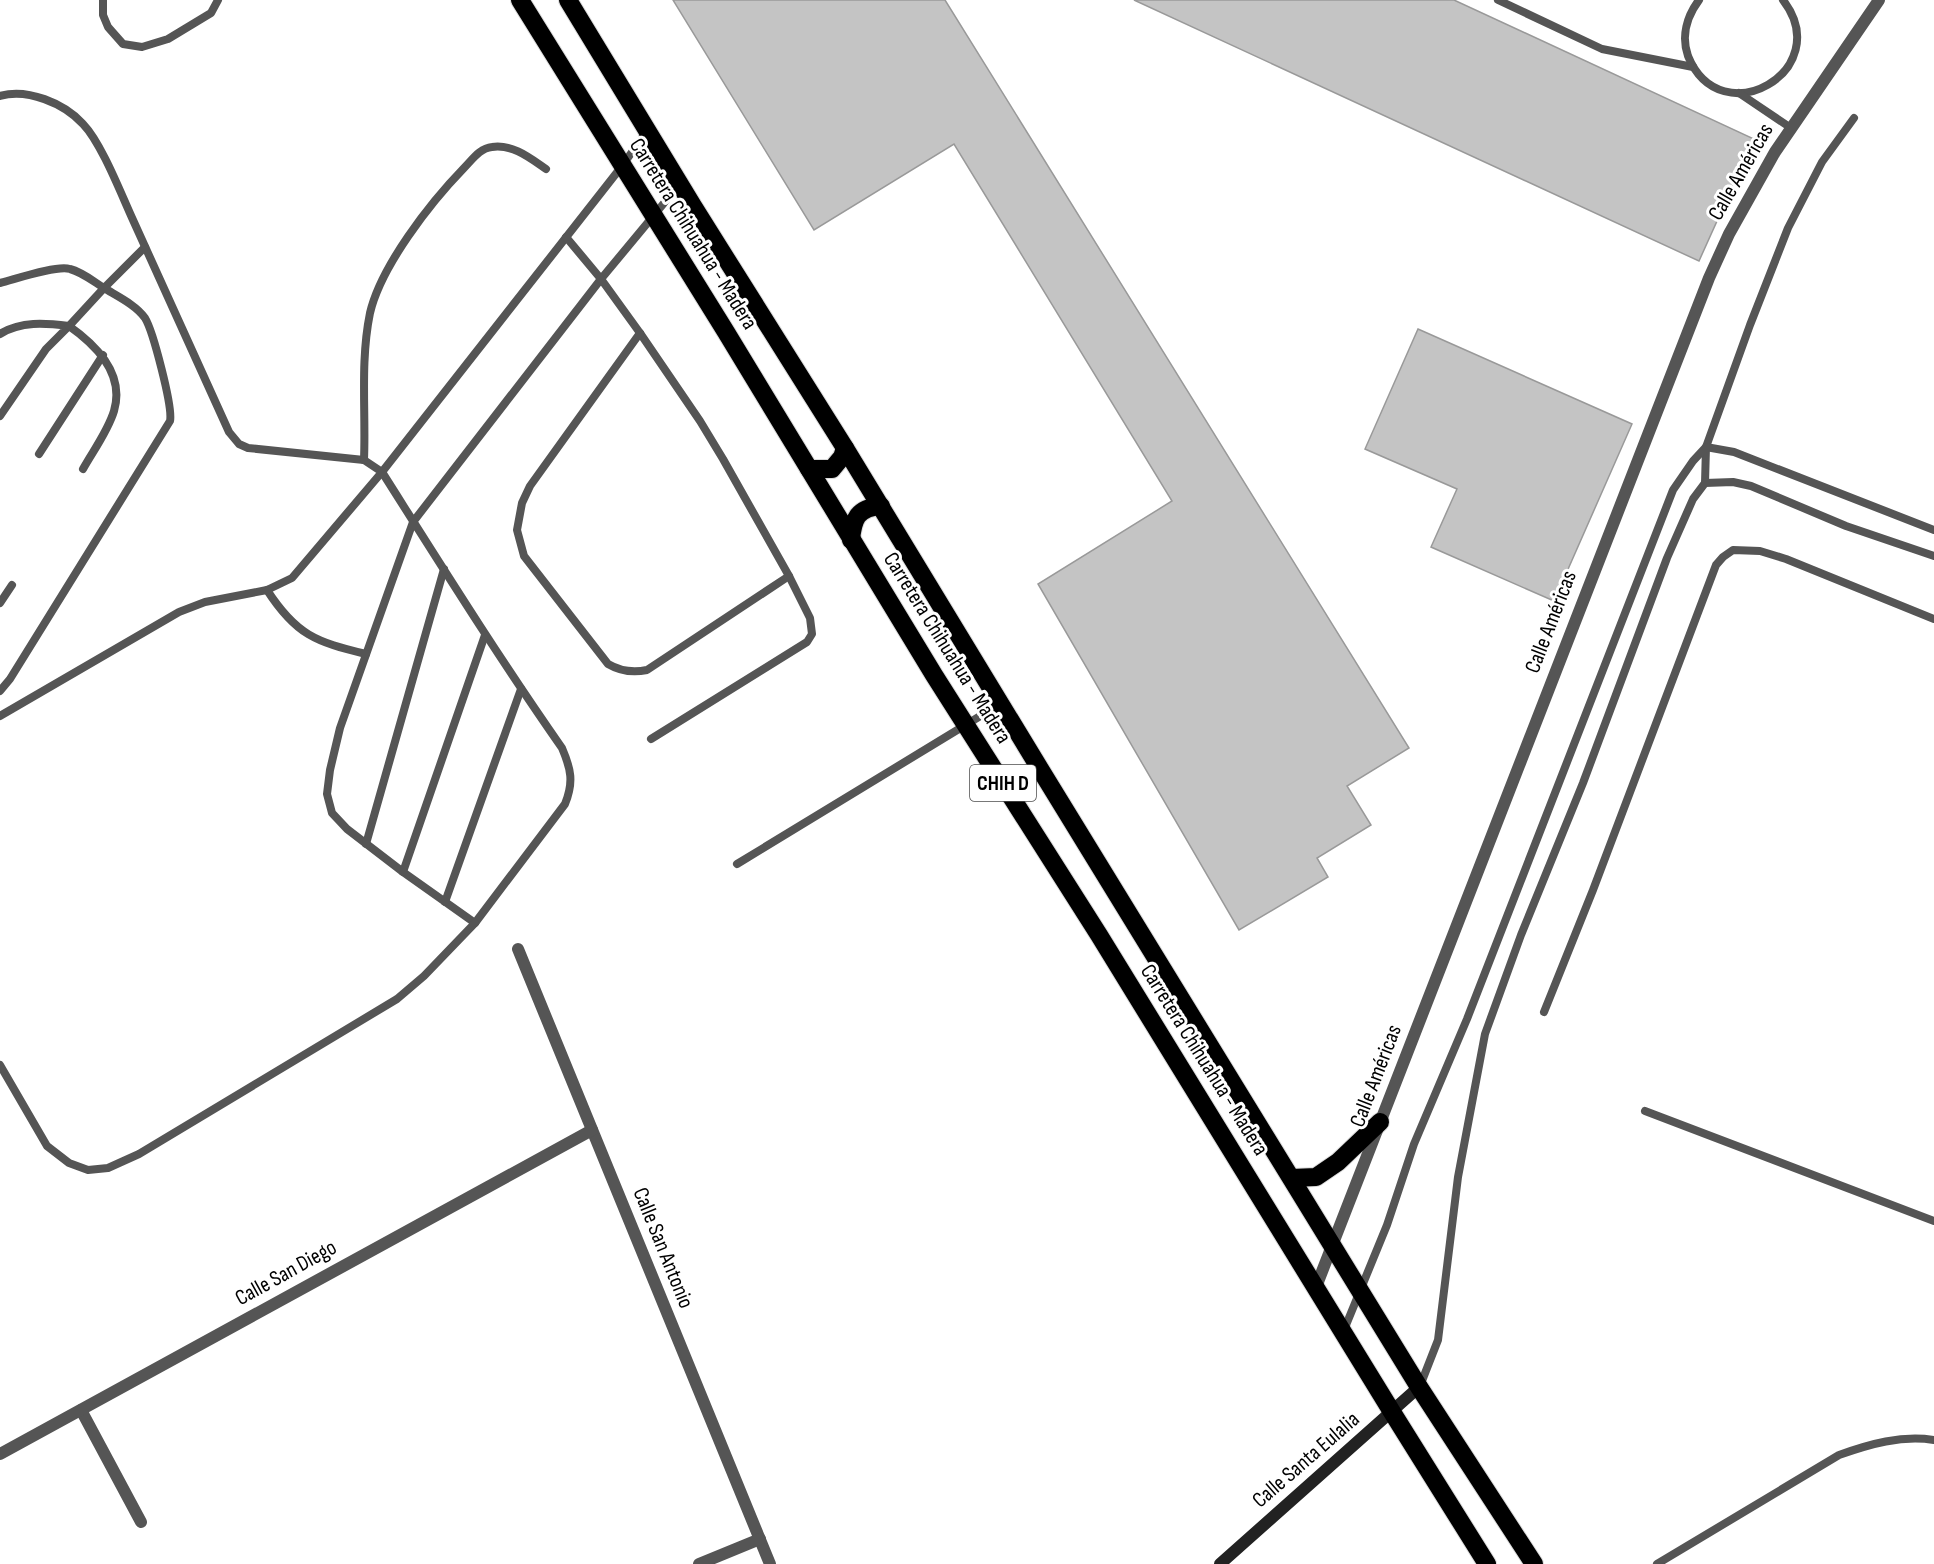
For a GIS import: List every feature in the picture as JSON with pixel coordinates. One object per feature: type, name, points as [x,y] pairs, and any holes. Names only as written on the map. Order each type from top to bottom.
[{"type":"highway","name":"Carretera Chihuahua - Madera","points":[[520,0],[851,540],[1099,935],[1487,1564]]},
{"type":"highway","name":"Carretera Chihuahua - Madera","points":[[568,0],[680,185],[881,506],[1419,1387],[1534,1564]]},
{"type":"highway","points":[[809,469],[832,469],[842,458],[845,448]]},
{"type":"highway","points":[[851,540],[858,515],[871,507],[881,506]]},
{"type":"highway","points":[[1292,1178],[1316,1177],[1338,1162],[1380,1122]]},
{"type":"street","name":"Calle Américas","points":[[1316,1287],[1700,297],[1729,234],[1775,152],[1879,0]]},
{"type":"street","name":"Calle San Antonio","points":[[518,949],[770,1564]]},
{"type":"street","name":"Calle San Diego","points":[[0,1454],[592,1130]]},
{"type":"street","name":"Calle Santa Eulalia","points":[[1220,1564],[1419,1387]]},
{"type":"street","points":[[81,1410],[141,1522]]},
{"type":"street","points":[[699,1564],[760,1539]]},
{"type":"lane","points":[[103,0],[103,15],[108,27],[123,44],[142,47],[168,39],[211,13],[218,0]]},
{"type":"lane","points":[[1498,0],[1602,49],[1693,67]]},
{"type":"lane","points":[[1699,0],[1690,12],[1685,30],[1686,49],[1693,67],[1705,81],[1722,90],[1739,93],[1757,91],[1773,83],[1786,70],[1794,54],[1797,36],[1794,18],[1783,0]]},
{"type":"lane","points":[[0,96],[21,93],[69,111],[83,124],[96,142],[229,432],[239,444],[248,448],[364,460],[381,472],[521,689],[562,748],[571,771],[571,790],[565,804],[475,923],[424,976],[397,999],[139,1154],[108,1168],[88,1170],[69,1163],[47,1146],[0,1065]]},
{"type":"lane","points":[[1739,93],[1791,128]]},
{"type":"lane","points":[[1419,1387],[1438,1340],[1458,1177],[1485,1034],[1521,935],[1583,783],[1667,558],[1688,509],[1705,483],[1706,447],[1788,228],[1822,162],[1854,118]]},
{"type":"lane","points":[[0,716],[179,612],[205,602],[267,590],[292,578],[381,472],[622,166],[647,130]]},
{"type":"lane","points":[[364,460],[364,359],[371,310],[384,277],[405,241],[451,181],[480,152],[490,147],[509,148],[521,152],[546,169]]},
{"type":"lane","points":[[475,923],[366,844],[332,813],[327,794],[340,728],[413,522],[601,279],[680,185]]},
{"type":"lane","points":[[566,237],[601,279],[700,421],[789,576],[810,618],[812,634],[807,642],[651,739]]},
{"type":"lane","points":[[0,416],[46,349],[145,247]]},
{"type":"lane","points":[[0,283],[55,269],[68,268],[82,274],[141,314],[148,325],[170,408],[170,421],[10,679],[0,691]]},
{"type":"lane","points":[[0,334],[20,325],[42,323],[69,326],[103,355],[113,379],[116,402],[111,419],[83,469]]},
{"type":"lane","points":[[640,333],[526,495],[517,530],[524,556],[608,664],[629,672],[647,670],[789,576]]},
{"type":"lane","points":[[39,454],[103,355]]},
{"type":"lane","points":[[1706,447],[1734,452],[1934,530]]},
{"type":"lane","points":[[1343,1331],[1387,1225],[1414,1144],[1471,1009],[1673,490],[1706,447]]},
{"type":"lane","points":[[1705,483],[1733,482],[1751,486],[1846,526],[1934,556]]},
{"type":"lane","points":[[1544,1012],[1593,890],[1716,565],[1723,556],[1733,550],[1760,551],[1786,559],[1934,619]]},
{"type":"lane","points":[[366,844],[444,570]]},
{"type":"lane","points":[[0,603],[12,585]]},
{"type":"lane","points":[[267,590],[280,611],[296,627],[316,640],[366,654]]},
{"type":"lane","points":[[403,872],[486,635]]},
{"type":"lane","points":[[445,902],[521,689]]},
{"type":"lane","points":[[737,864],[1000,704]]},
{"type":"lane","points":[[1645,1111],[1934,1221]]},
{"type":"lane","points":[[1657,1564],[1839,1455],[1871,1444],[1899,1439],[1934,1440]]},
{"type":"building","points":[[673,0],[945,0],[1409,748],[1347,786],[1371,825],[1317,858],[1328,877],[1239,930],[1038,584],[1172,501],[954,144],[814,230]]},
{"type":"building","points":[[1134,0],[1454,0],[1754,139],[1699,261]]},
{"type":"building","points":[[1418,329],[1632,424],[1554,601],[1431,547],[1457,489],[1365,449]]}]
